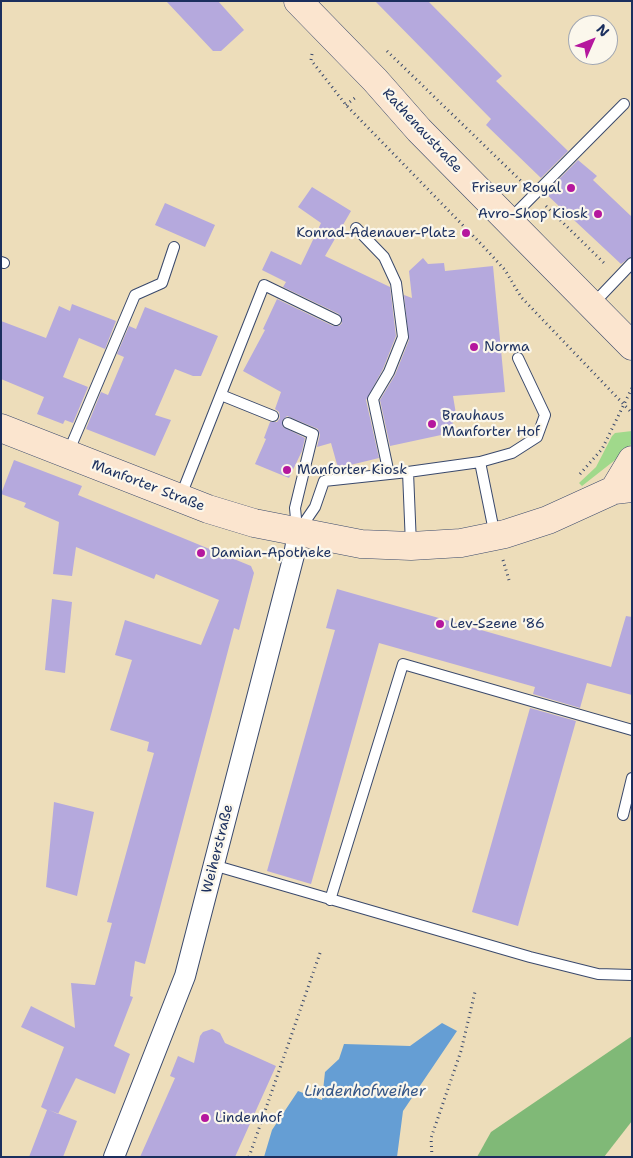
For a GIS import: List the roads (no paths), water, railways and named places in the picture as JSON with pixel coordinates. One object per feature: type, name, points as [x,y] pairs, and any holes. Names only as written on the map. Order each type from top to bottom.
[{"type":"street","name":"Rathenaustraße","points":[[298,1],[375,80],[419,130],[632,346]]},
{"type":"street","name":"Manforter Straße","points":[[1,428],[180,498],[254,524],[298,533]]},
{"type":"street","points":[[298,533],[361,544],[410,546],[462,543],[495,536],[548,520],[626,490],[632,460]]},
{"type":"street","name":"Weiherstraße","points":[[114,1157],[186,976],[292,565],[298,533]]},
{"type":"lane","points":[[508,220],[624,104]]},
{"type":"lane","points":[[356,228],[384,257],[396,283],[403,336],[389,372],[373,399],[389,474]]},
{"type":"lane","points":[[68,454],[135,295],[162,283],[174,247]]},
{"type":"lane","points":[[591,305],[632,263]]},
{"type":"lane","points":[[180,498],[264,285],[336,320]]},
{"type":"lane","points":[[298,533],[315,507],[324,481],[480,462],[512,453],[538,437],[545,415],[518,358]]},
{"type":"lane","points":[[221,394],[272,416]]},
{"type":"lane","points":[[288,423],[313,434],[295,508],[298,533]]},
{"type":"lane","points":[[480,462],[495,536]]},
{"type":"lane","points":[[408,472],[410,546]]},
{"type":"lane","points":[[330,900],[403,664],[632,730]]},
{"type":"lane","points":[[623,815],[632,778]]},
{"type":"lane","points":[[213,866],[578,969],[598,974],[632,975]]},
{"type":"water","name":"Lindenhofweiher","points":[[442,1023],[457,1031],[403,1111],[397,1157],[264,1157],[272,1130],[298,1091],[322,1100],[325,1072],[339,1059],[344,1044],[410,1046]]},
{"type":"place","name":"Friseur Royal","points":[[571,188]]},
{"type":"place","name":"Avro-Shop Kiosk","points":[[598,214]]},
{"type":"place","name":"Konrad-Adenauer-Platz","points":[[466,233]]},
{"type":"place","name":"Norma","points":[[474,347]]},
{"type":"place","name":"Brauhaus Manforter Hof","points":[[432,424]]},
{"type":"place","name":"Manforter Kiosk","points":[[287,470]]},
{"type":"place","name":"Damian-Apotheke","points":[[201,553]]},
{"type":"place","name":"Lev-Szene '86","points":[[440,624]]},
{"type":"place","name":"Lindenhof","points":[[205,1118]]}]
